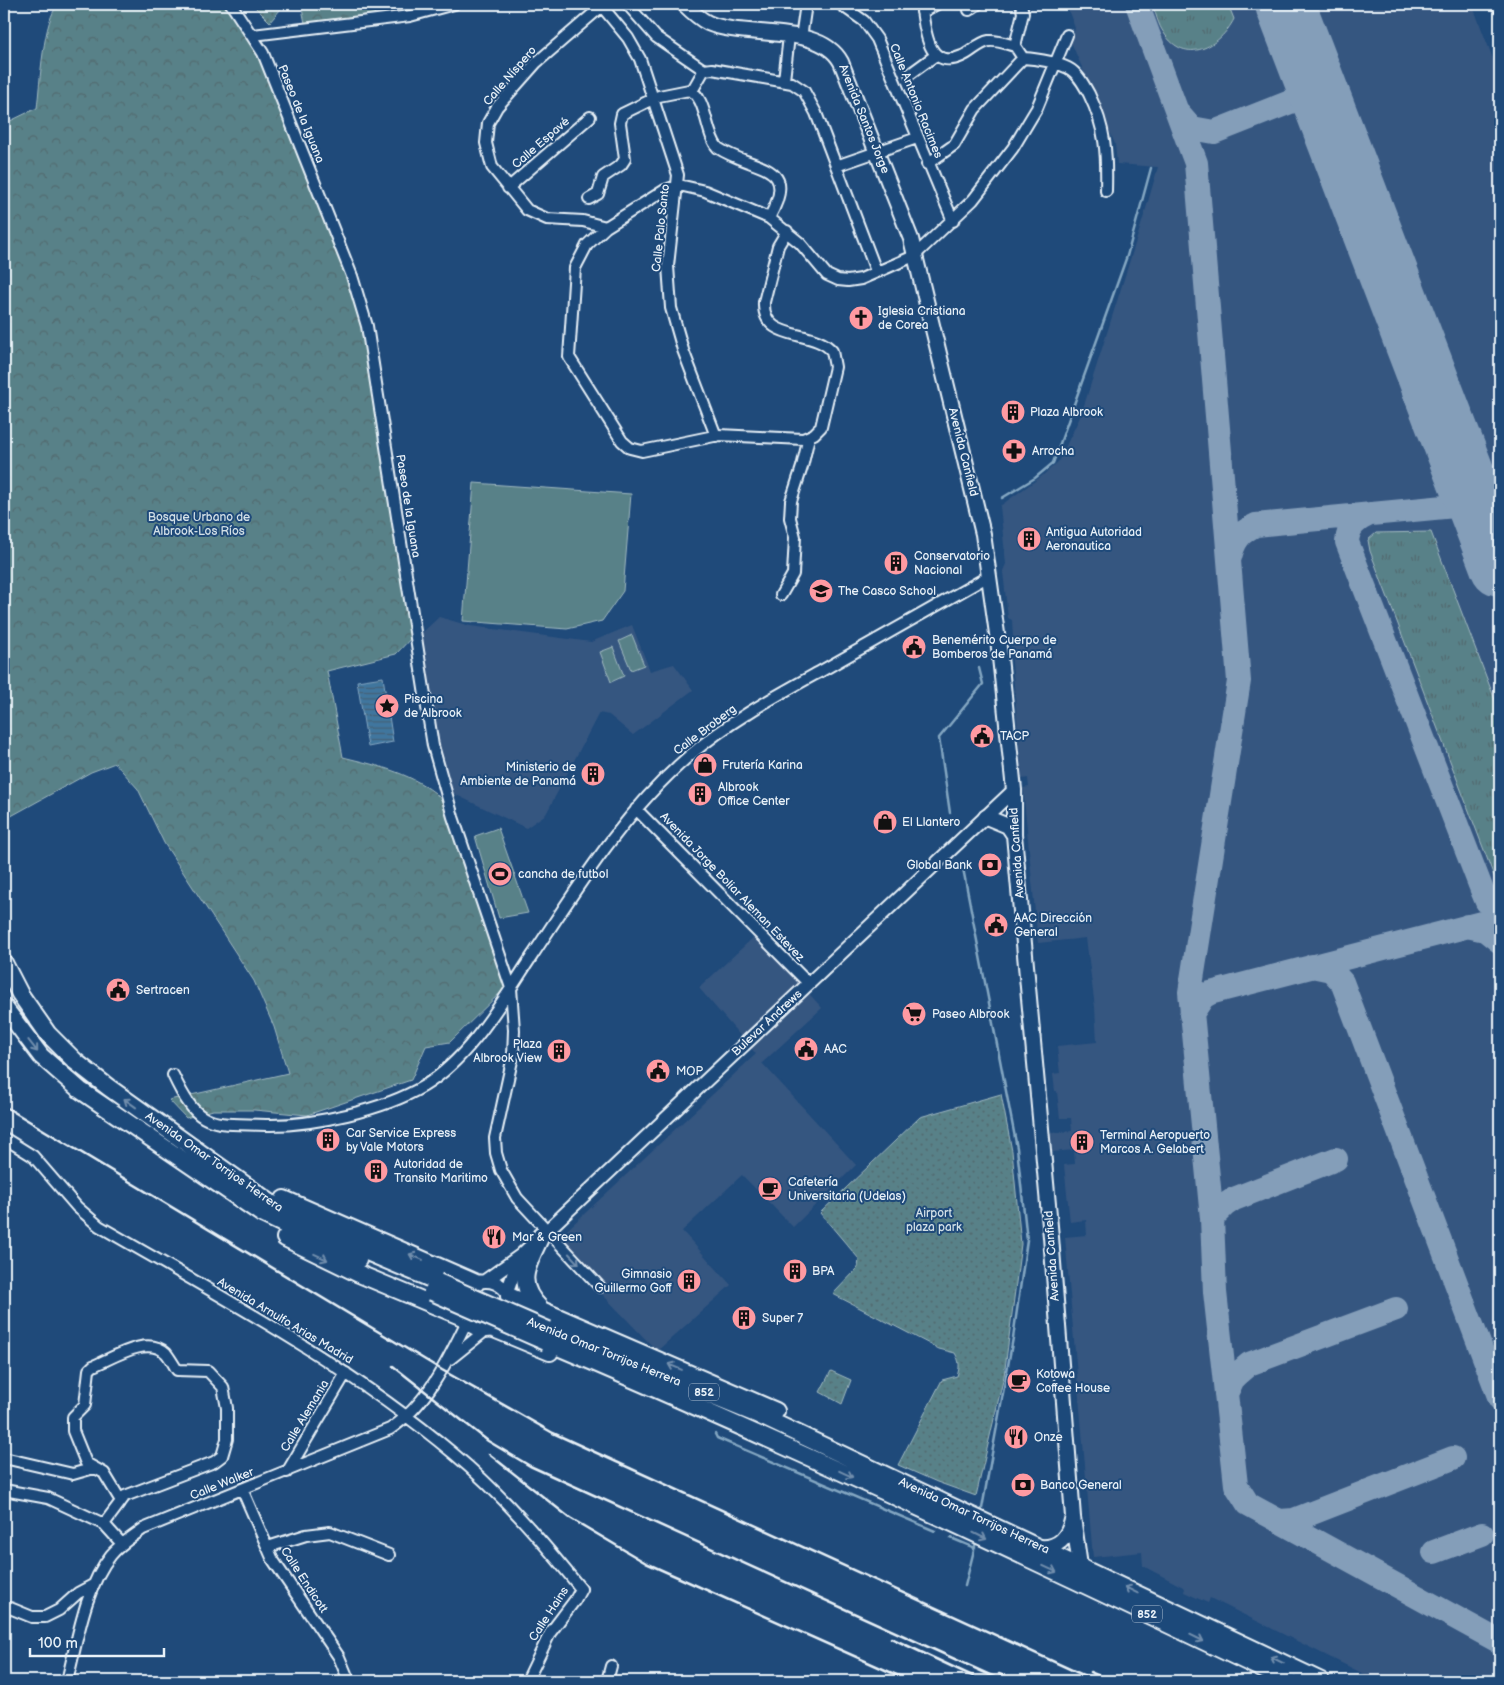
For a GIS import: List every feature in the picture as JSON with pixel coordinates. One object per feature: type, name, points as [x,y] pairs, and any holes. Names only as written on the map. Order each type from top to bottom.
[{"type":"main road","name":"Avenida Santos Jorge","points":[[684,4],[700,18],[716,25],[823,43],[838,56],[906,226],[914,256]]},
{"type":"main road","name":"Avenida Canfield","points":[[914,256],[975,499],[989,576],[1014,790],[1014,835],[1051,1238],[1072,1517]]},
{"type":"main road","points":[[986,817],[1008,826],[1014,835]]},
{"type":"main road","name":"Avenida Omar Torrijos Herrera","points":[[4,963],[20,994],[48,1034],[76,1062],[198,1152],[279,1208],[432,1285]]},
{"type":"main road","name":"Avenida Omar Torrijos Herrera","points":[[4,1007],[41,1056],[80,1090],[152,1141],[262,1214],[300,1234],[546,1329],[747,1410],[857,1460],[957,1517]]},
{"type":"main road","points":[[544,1234],[526,1268],[524,1280],[546,1329]]},
{"type":"main road","points":[[432,1285],[481,1282]]},
{"type":"main road","points":[[432,1285],[466,1319]]},
{"type":"main road","points":[[508,1294],[546,1329]]},
{"type":"main road","points":[[490,1330],[546,1329]]},
{"type":"main road","name":"Avenida Omar Torrijos Herrera","points":[[546,1329],[802,1454],[957,1517],[1007,1540],[1287,1681]]},
{"type":"main road","points":[[1039,1547],[1053,1546],[1061,1542],[1070,1530],[1072,1517]]},
{"type":"main road","points":[[1072,1517],[1080,1566]]},
{"type":"main road","name":"Avenida Omar Torrijos Herrera","points":[[1007,1540],[1039,1547],[1321,1681]]},
{"type":"street","name":"Paseo de la Iguana","points":[[231,4],[263,53],[322,200],[367,326],[432,746],[453,817],[511,988],[514,1030],[513,1056],[498,1120],[495,1138],[496,1153],[508,1185],[544,1234],[600,1288]]},
{"type":"street","points":[[253,36],[410,16],[454,4]]},
{"type":"street","points":[[627,4],[656,37],[704,70]]},
{"type":"street","points":[[784,80],[806,4]]},
{"type":"street","name":"Calle Antonio Racimes","points":[[840,4],[864,21],[877,39],[953,221]]},
{"type":"street","points":[[937,4],[922,8],[927,42],[936,55],[946,58],[958,57],[980,44],[990,41],[1015,46],[1023,58],[1056,63],[1070,69],[1084,83],[1099,114],[1104,132],[1106,192]]},
{"type":"street","points":[[969,10],[978,4]]},
{"type":"street","points":[[1015,46],[1023,13],[1021,4]]},
{"type":"street","name":"Calle Palo Santo","points":[[601,5],[634,48],[654,98],[678,176],[679,185],[669,258],[671,308],[682,350],[716,436]]},
{"type":"street","name":"Calle Níspero","points":[[601,5],[536,63],[491,117],[486,135],[487,153],[492,167],[527,210],[540,218],[583,221],[606,227]]},
{"type":"street","points":[[787,231],[778,246],[765,296],[766,316],[771,325],[780,331],[824,343],[832,351],[835,361],[823,422],[818,431],[809,437],[798,440],[716,436],[646,451],[630,448],[622,441],[572,364],[569,352],[575,268],[586,244],[606,227],[665,190],[679,185],[705,190],[769,218],[787,231],[822,270],[833,278],[853,281],[914,256],[953,221],[985,186],[1013,148],[1037,108],[1067,35]]},
{"type":"street","points":[[910,74],[936,55]]},
{"type":"street","points":[[928,164],[954,145],[975,109],[1023,58]]},
{"type":"street","points":[[692,91],[704,70],[712,68],[784,80],[800,87],[808,96],[876,271]]},
{"type":"street","points":[[589,199],[598,194],[603,177],[625,159],[620,123],[622,114],[654,98],[685,90],[692,91],[698,97],[713,141],[718,148],[770,172],[778,180],[781,188],[779,200],[769,218]]},
{"type":"street","name":"Calle Espavé","points":[[508,188],[590,117]]},
{"type":"street","points":[[836,166],[917,138]]},
{"type":"street","points":[[781,595],[793,574],[795,537],[790,518],[790,501],[802,468],[809,437]]},
{"type":"street","name":"Calle Broberg","points":[[173,1075],[189,1106],[210,1121],[262,1125],[300,1124],[367,1109],[424,1087],[444,1071],[472,1041],[511,988],[605,848],[636,809],[688,756],[733,722],[989,576]]},
{"type":"street","name":"Bulevar Andrews","points":[[481,1282],[520,1256],[544,1234],[1014,790]]},
{"type":"street","name":"Avenida Jorge Boliar Aleman Estevez","points":[[636,809],[809,984]]},
{"type":"street","name":"Avenida Arnulfo Arias Madrid","points":[[4,1138],[33,1156],[78,1207],[99,1226],[305,1346],[408,1417],[456,1455],[499,1497],[542,1541],[580,1588]]},
{"type":"street","name":"Bulevar Andrews","points":[[508,1294],[520,1256]]},
{"type":"street","points":[[481,1282],[499,1285],[508,1294],[509,1316],[503,1324],[490,1330],[476,1328],[466,1319],[462,1302],[470,1288],[481,1282]]},
{"type":"street","name":"Calle Walker","points":[[67,1681],[93,1585],[110,1556],[122,1544],[143,1529],[390,1429],[408,1417],[448,1361],[466,1319]]},
{"type":"street","name":"Calle Walker","points":[[448,1361],[490,1330]]},
{"type":"street","points":[[104,1524],[125,1496],[214,1462],[222,1456],[227,1438],[227,1408],[223,1387],[208,1372],[177,1370],[166,1353],[153,1346],[142,1346],[93,1366],[89,1370],[85,1405],[73,1417],[72,1425],[86,1463],[104,1473],[110,1479],[121,1501]]},
{"type":"street","name":"Calle Alemania","points":[[287,1472],[346,1373]]},
{"type":"street","points":[[4,1458],[73,1474],[94,1468]]},
{"type":"street","name":"Calle Endicott","points":[[242,1489],[274,1560],[344,1665],[349,1681]]},
{"type":"street","points":[[4,1490],[48,1498],[104,1524],[122,1544]]},
{"type":"street","points":[[268,1547],[306,1535],[330,1532],[389,1555]]},
{"type":"street","points":[[10,1608],[32,1617],[45,1617],[59,1610],[78,1592],[93,1585]]},
{"type":"street","name":"Calle Hains","points":[[528,1681],[550,1633],[575,1600],[580,1588]]},
{"type":"street","points":[[607,1681],[611,1666]]},
{"type":"shaded area","points":[[1066,4],[1472,4],[1500,77],[1500,1681],[1378,1681],[1210,1598],[1208,1603],[1184,1592],[1185,1588],[1143,1566],[1142,1552],[1093,1557],[1065,1237],[1087,1235],[1086,1220],[1070,1222],[1064,1165],[1075,1164],[1074,1150],[1052,1152],[1050,1133],[1072,1131],[1071,1118],[1060,1118],[1057,1091],[1055,1091],[1053,1074],[1060,1073],[1057,1046],[1097,1042],[1095,1007],[1086,938],[1038,943],[1023,788],[1029,787],[1028,778],[1022,779],[1010,638],[1013,637],[1012,620],[1008,618],[1003,571],[1006,564],[1000,506],[1058,462],[1081,415],[1158,167],[1117,164],[1115,144],[1071,42],[1075,28]]},
{"type":"shaded area","points":[[439,617],[470,626],[591,642],[632,625],[650,671],[674,664],[693,690],[633,735],[609,715],[599,713],[546,814],[526,828],[448,791],[432,713],[422,633]]},
{"type":"shaded area","points":[[383,677],[393,742],[368,747],[357,681]]},
{"type":"shaded area","points":[[756,935],[822,1008],[762,1063],[856,1165],[793,1227],[742,1175],[682,1231],[731,1285],[657,1351],[553,1243],[756,1054],[699,988]]},
{"type":"green space","name":"Bosque Urbano de Albrook-Los Ríos","points":[[59,4],[135,4],[137,7],[156,4],[233,4],[265,43],[319,188],[365,323],[414,635],[396,654],[327,671],[343,757],[402,774],[435,793],[445,805],[466,852],[510,983],[450,1042],[426,1046],[411,1080],[307,1115],[254,1110],[213,1110],[186,1118],[169,1100],[288,1073],[274,1027],[254,981],[164,843],[138,789],[115,763],[91,772],[4,820],[4,124],[37,108],[41,68],[49,22]]},
{"type":"green space","points":[[252,4],[285,4],[270,22]]},
{"type":"green space","points":[[301,4],[371,4],[375,14],[305,23]]},
{"type":"green space","points":[[1152,4],[1228,4],[1234,19],[1220,38],[1211,44],[1202,49],[1182,49],[1172,43],[1164,33]]},
{"type":"green space","points":[[474,483],[631,494],[623,591],[602,621],[567,629],[463,621]]},
{"type":"green space","points":[[1431,532],[1500,713],[1500,892],[1370,551],[1368,540],[1376,533]]},
{"type":"green space","points":[[632,635],[644,665],[631,670],[619,641]]},
{"type":"green space","points":[[613,647],[624,676],[611,682],[600,652]]},
{"type":"green space","name":"cancha de futbol","points":[[498,828],[528,913],[499,918],[475,836]]},
{"type":"green space","name":"Airport plaza park","points":[[1001,1094],[1012,1151],[1021,1244],[1004,1376],[976,1496],[898,1465],[942,1380],[957,1376],[959,1362],[955,1353],[939,1349],[833,1294],[858,1268],[859,1259],[820,1213],[920,1117]]},
{"type":"green space","points":[[831,1371],[851,1380],[842,1404],[820,1392]]},
{"type":"waterway","points":[[1002,498],[1035,478],[1053,463],[1127,256],[1151,168]]},
{"type":"waterway","points":[[950,813],[939,738],[983,684],[979,668]]},
{"type":"waterway","points":[[962,863],[1017,1148],[1027,1240],[1013,1338],[981,1514]]},
{"type":"waterway","points":[[715,1434],[717,1438],[935,1531]]},
{"type":"waterway","points":[[951,1538],[975,1548]]},
{"type":"waterway","points":[[965,1586],[976,1542]]},
{"type":"taxiway","points":[[1137,4],[1196,163],[1239,681],[1190,992],[1212,1218],[1215,1292],[1236,1485],[1248,1504],[1500,1642]]},
{"type":"taxiway","points":[[1179,113],[1192,128],[1214,132],[1318,91]]},
{"type":"taxiway","points":[[1230,557],[1238,538],[1256,525],[1476,504]]},
{"type":"taxiway","points":[[1370,514],[1351,528],[1347,542],[1482,890],[1487,902],[1500,911]]},
{"type":"taxiway","points":[[1191,1015],[1203,997],[1210,993],[1500,918]]},
{"type":"taxiway","points":[[1467,926],[1485,930],[1500,942]]},
{"type":"taxiway","points":[[1312,966],[1331,970],[1342,982],[1500,1399]]},
{"type":"taxiway","points":[[1212,1218],[1234,1199],[1336,1159]]},
{"type":"taxiway","points":[[1226,1394],[1234,1377],[1249,1364],[1396,1309]]},
{"type":"taxiway","points":[[1280,1521],[1294,1520],[1453,1458]]},
{"type":"taxiway","points":[[1434,1552],[1482,1534]]},
{"type":"runway","points":[[1285,4],[1500,566]]},
{"type":"railway","points":[[4,1106],[442,1370],[553,1433],[1096,1681]]},
{"type":"railway","points":[[393,1366],[488,1441],[530,1466],[1003,1681]]},
{"type":"railway","points":[[489,1454],[570,1518],[646,1563],[910,1681]]},
{"type":"railway","points":[[891,1638],[983,1681]]},
{"type":"railway","points":[[1090,1672],[1111,1681]]},
{"type":"railway","points":[[999,1674],[1015,1681]]},
{"type":"place","name":"Iglesia Cristiana de Corea","points":[[861,318]]},
{"type":"place","name":"Plaza Albrook","points":[[1013,412]]},
{"type":"place","name":"Arrocha","points":[[1014,451]]},
{"type":"place","name":"Antigua Autoridad Aeronautica","points":[[1029,539]]},
{"type":"place","name":"Conservatorio Nacional","points":[[896,563]]},
{"type":"place","name":"The Casco School","points":[[821,591]]},
{"type":"place","name":"Benemérito Cuerpo de Bomberos de Panamá","points":[[914,647]]},
{"type":"place","name":"Piscina de Albrook","points":[[387,706]]},
{"type":"place","name":"TACP","points":[[982,736]]},
{"type":"place","name":"Frutería Karina","points":[[705,765]]},
{"type":"place","name":"Ministerio de Ambiente de Panamá","points":[[593,774]]},
{"type":"place","name":"Albrook Office Center","points":[[700,794]]},
{"type":"place","name":"El Llantero","points":[[885,822]]},
{"type":"place","name":"Global Bank","points":[[990,865]]},
{"type":"place","name":"cancha de futbol","points":[[500,874]]},
{"type":"place","name":"AAC Dirección General","points":[[996,925]]},
{"type":"place","name":"Sertracen","points":[[118,990]]},
{"type":"place","name":"Paseo Albrook","points":[[914,1014]]},
{"type":"place","name":"AAC","points":[[806,1049]]},
{"type":"place","name":"Plaza Albrook View","points":[[559,1051]]},
{"type":"place","name":"MOP","points":[[658,1071]]},
{"type":"place","name":"Car Service Express by Vale Motors","points":[[328,1140]]},
{"type":"place","name":"Terminal Aeropuerto Marcos A. Gelabert","points":[[1082,1142]]},
{"type":"place","name":"Autoridad de Transito Maritimo","points":[[376,1171]]},
{"type":"place","name":"Cafetería Universitaria (Udelas)","points":[[770,1189]]},
{"type":"place","name":"Mar & Green","points":[[494,1237]]},
{"type":"place","name":"BPA","points":[[795,1271]]},
{"type":"place","name":"Gimnasio Guillermo Goff","points":[[689,1281]]},
{"type":"place","name":"Super 7","points":[[744,1318]]},
{"type":"place","name":"Kotowa Coffee House","points":[[1019,1381]]},
{"type":"place","name":"Onze","points":[[1016,1437]]},
{"type":"place","name":"Banco General","points":[[1023,1485]]}]
